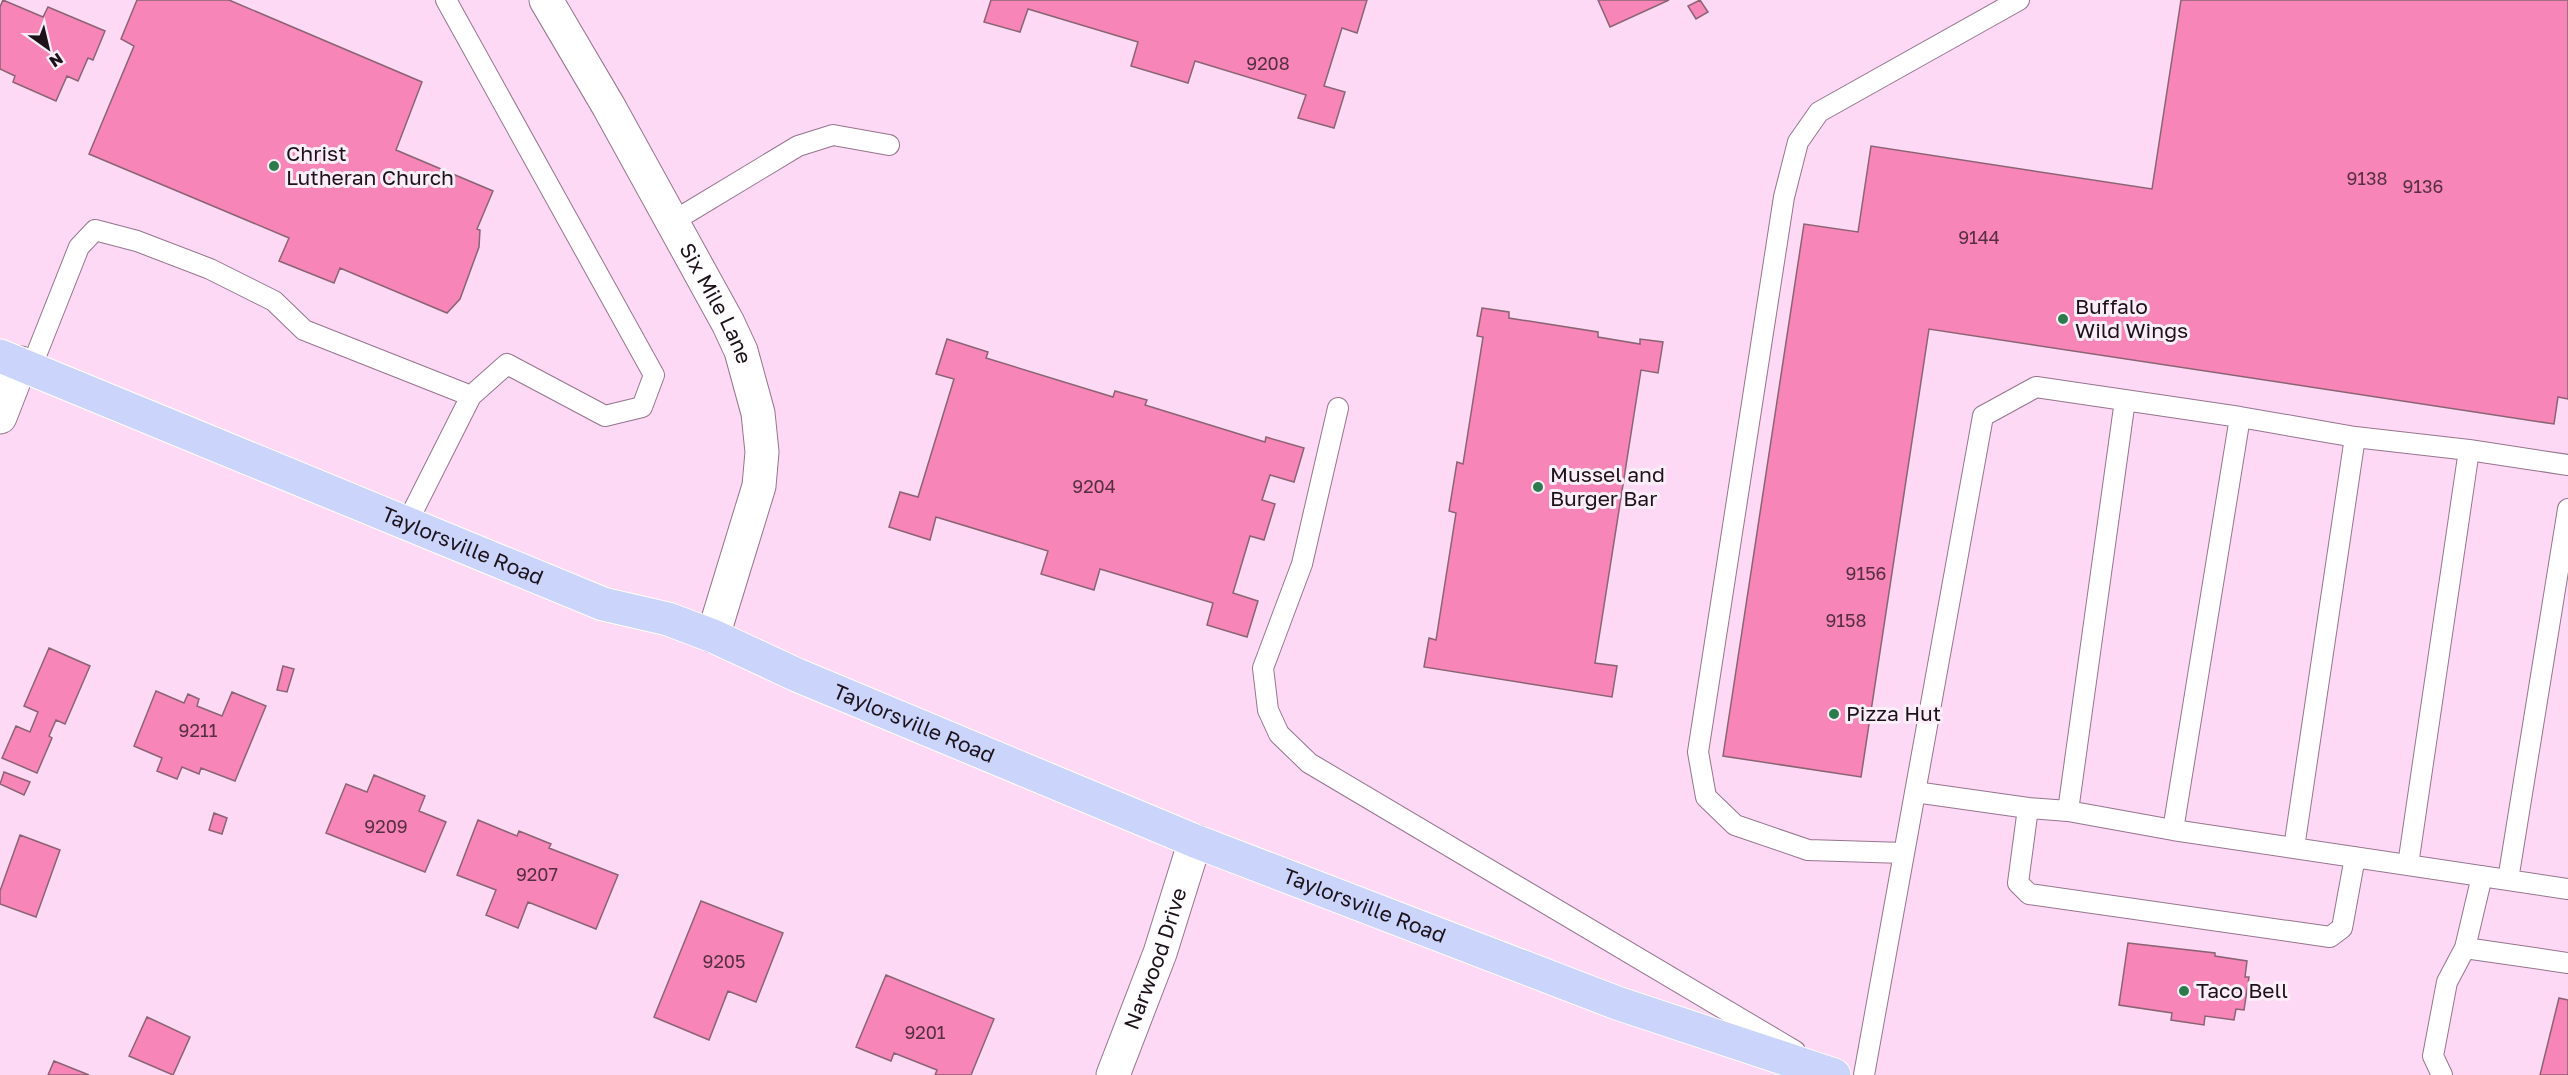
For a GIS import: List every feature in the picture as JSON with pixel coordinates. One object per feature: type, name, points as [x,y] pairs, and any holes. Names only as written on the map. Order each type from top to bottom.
[{"type":"main road","name":"Taylorsville Road","points":[[17,363],[603,604],[668,619],[713,636],[797,675],[1195,841],[1617,1003],[1835,1075]]},
{"type":"street","name":"Six Mile Lane","points":[[546,0],[609,106],[728,323],[741,351],[758,413],[762,452],[759,486],[713,636]]},
{"type":"street","points":[[0,417],[17,363]]},
{"type":"street","name":"Narwood Drive","points":[[1113,1075],[1160,953],[1195,841]]},
{"type":"lane","points":[[407,523],[471,396],[507,364],[605,416],[642,407],[654,375],[446,0]]},
{"type":"lane","points":[[1904,853],[1808,850],[1736,825],[1706,797],[1698,752],[1768,288],[1784,197],[1798,142],[1819,112],[2019,0]]},
{"type":"lane","points":[[672,222],[798,146],[833,135],[889,145]]},
{"type":"lane","points":[[17,363],[79,247],[95,230],[137,241],[210,269],[274,302],[304,330],[471,396]]},
{"type":"lane","points":[[1864,1075],[1983,416],[2036,387],[2240,417],[2355,437],[2469,450],[2568,465]]},
{"type":"lane","points":[[2068,811],[2125,400]]},
{"type":"lane","points":[[1338,408],[1302,564],[1263,668],[1268,710],[1279,734],[1309,763],[1835,1075]]},
{"type":"lane","points":[[2173,830],[2240,417]]},
{"type":"lane","points":[[2294,848],[2355,437]]},
{"type":"lane","points":[[2408,865],[2469,450]]},
{"type":"lane","points":[[2508,880],[2568,509]]},
{"type":"lane","points":[[1916,792],[2028,808],[2068,811],[2173,830],[2568,889]]},
{"type":"lane","points":[[2028,808],[2019,883],[2028,894],[2330,937],[2342,928],[2355,857]]},
{"type":"lane","points":[[2442,1075],[2433,1056],[2447,982],[2465,948],[2482,876]]},
{"type":"lane","points":[[2465,948],[2568,963]]},
{"type":"building","points":[[3,0],[43,17],[48,7],[105,31],[93,60],[88,58],[78,81],[67,76],[56,101],[13,82],[15,76],[0,69],[0,7]]},
{"type":"building","name":"Christ Lutheran Church","points":[[137,0],[229,0],[422,82],[396,150],[493,191],[477,229],[480,230],[479,247],[460,299],[447,313],[340,268],[334,283],[279,261],[289,238],[89,154],[134,46],[121,39]]},
{"type":"building","points":[[991,0],[1367,0],[1357,33],[1342,28],[1324,86],[1345,92],[1334,128],[1298,118],[1306,95],[1195,61],[1188,83],[1131,66],[1138,42],[1028,9],[1020,32],[984,22]]},
{"type":"building","points":[[1598,0],[1669,0],[1610,27]]},
{"type":"building","points":[[1700,0],[1708,12],[1696,19],[1688,6]]},
{"type":"building","points":[[2181,0],[2568,0],[2568,399],[2558,397],[2554,424],[1929,329],[1861,777],[1723,756],[1804,224],[1858,232],[1871,146],[2152,189]]},
{"type":"building","name":"Mussel and Burger Bar","points":[[1482,308],[1509,312],[1509,318],[1598,332],[1598,337],[1640,344],[1640,339],[1663,342],[1658,373],[1641,370],[1595,663],[1617,666],[1612,697],[1424,667],[1429,638],[1436,640],[1456,513],[1449,511],[1457,462],[1463,464],[1483,337],[1477,336]]},
{"type":"building","points":[[947,339],[988,352],[986,358],[1113,397],[1115,391],[1147,400],[1145,405],[1265,442],[1266,437],[1304,448],[1294,482],[1270,475],[1262,500],[1275,504],[1264,540],[1250,536],[1233,593],[1258,601],[1247,637],[1207,625],[1213,603],[1100,569],[1094,590],[1041,574],[1048,551],[936,517],[930,540],[889,527],[900,492],[918,497],[954,379],[936,374]]},
{"type":"building","points":[[49,648],[90,666],[65,724],[56,720],[49,736],[52,738],[37,773],[2,758],[16,726],[30,732],[38,712],[24,706]]},
{"type":"building","points":[[283,666],[294,669],[287,692],[277,690]]},
{"type":"building","points":[[156,691],[184,703],[188,694],[199,699],[197,706],[222,716],[232,692],[266,706],[235,781],[201,768],[199,774],[182,767],[177,779],[157,771],[162,758],[134,746]]},
{"type":"building","points":[[4,772],[30,782],[24,795],[0,784]]},
{"type":"building","points":[[374,775],[425,796],[419,811],[446,822],[425,872],[326,833],[346,784],[367,792]]},
{"type":"building","points":[[214,813],[227,818],[222,834],[209,830]]},
{"type":"building","points":[[478,820],[517,836],[519,831],[551,844],[549,848],[618,875],[596,929],[528,902],[518,928],[486,915],[496,890],[457,875]]},
{"type":"building","points":[[20,835],[60,850],[36,917],[0,904],[0,891]]},
{"type":"building","points":[[701,901],[783,933],[756,1002],[728,991],[709,1040],[654,1017]]},
{"type":"building","name":"Taco Bell","points":[[2128,943],[2215,953],[2215,956],[2247,961],[2245,977],[2249,977],[2244,1010],[2236,1009],[2234,1020],[2205,1016],[2204,1025],[2171,1020],[2172,1013],[2119,1005]]},
{"type":"building","points":[[886,975],[994,1019],[971,1075],[935,1075],[937,1070],[894,1053],[891,1061],[856,1047]]},
{"type":"building","points":[[2559,998],[2568,1000],[2568,1075],[2540,1075]]},
{"type":"building","points":[[147,1017],[190,1037],[173,1075],[129,1056]]},
{"type":"building","points":[[54,1061],[89,1075],[48,1075]]},
{"type":"place","name":"Christ Lutheran Church","points":[[274,166]]},
{"type":"place","name":"Buffalo Wild Wings","points":[[2063,319]]},
{"type":"place","name":"Mussel and Burger Bar","points":[[1538,487]]},
{"type":"place","name":"Pizza Hut","points":[[1834,714]]},
{"type":"place","name":"Taco Bell","points":[[2184,991]]}]
